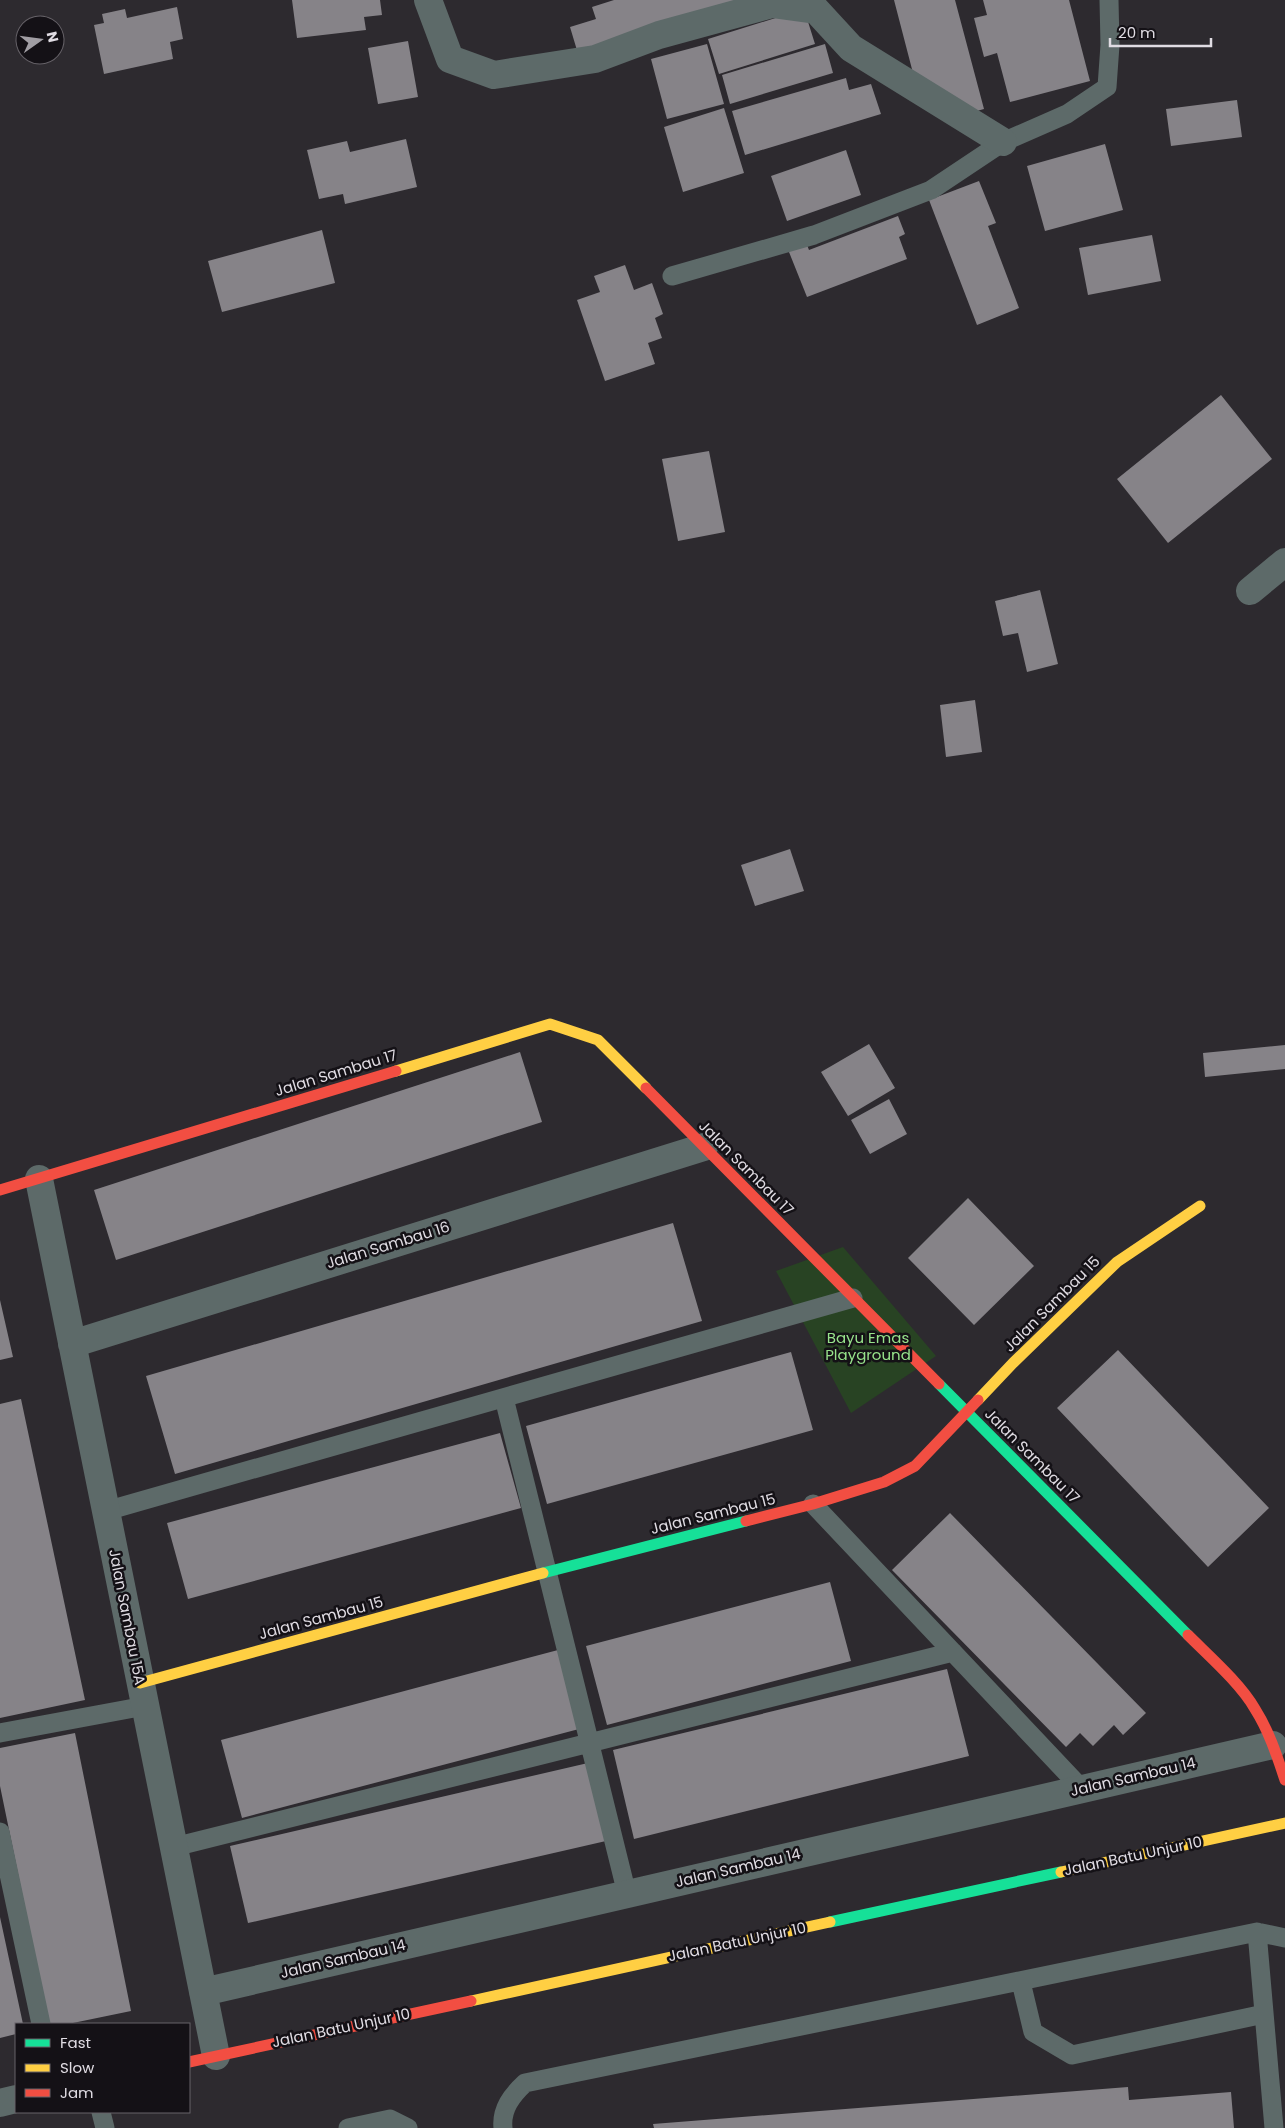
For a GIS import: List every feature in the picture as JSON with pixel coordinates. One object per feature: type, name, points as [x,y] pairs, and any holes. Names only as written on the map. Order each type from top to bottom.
[{"type":"street","points":[[428,0],[450,59],[494,75],[595,59],[659,35],[772,4],[816,10],[851,48],[1003,142]]},
{"type":"street","points":[[1250,590],[1285,562]]},
{"type":"street","name":"Jalan Sambau 17","points":[[0,1190],[550,1024],[598,1040],[1224,1670],[1255,1708],[1273,1745],[1285,1780]]},
{"type":"street","name":"Jalan Sambau 16","points":[[72,1344],[704,1147]]},
{"type":"street","name":"Jalan Sambau 15A","points":[[39,1178],[216,2056]]},
{"type":"street","name":"Jalan Sambau 15","points":[[143,1694],[547,1572],[813,1504],[884,1482],[916,1466],[1116,1262],[1200,1206]]},
{"type":"street","name":"Jalan Sambau 14","points":[[203,1992],[1273,1745]]},
{"type":"street","name":"Jalan Batu Unjur 10","points":[[190,2062],[1285,1823]]},
{"type":"street","points":[[0,2102],[15,2099]]},
{"type":"lane","points":[[672,276],[814,235],[931,190],[1003,142],[1067,114],[1107,87],[1110,45],[1109,0]]},
{"type":"lane","points":[[106,1510],[853,1298]]},
{"type":"lane","points":[[504,1398],[627,1894]]},
{"type":"lane","points":[[813,1504],[1082,1789]]},
{"type":"lane","points":[[174,1847],[953,1652]]},
{"type":"lane","points":[[0,1733],[143,1694]]},
{"type":"lane","points":[[0,1832],[41,2023]]},
{"type":"lane","points":[[1257,1932],[1274,2128]]},
{"type":"lane","points":[[503,2128],[502,2120],[512,2095],[525,2083],[1257,1932],[1285,1938]]},
{"type":"lane","points":[[1021,1982],[1033,2032],[1072,2055],[1264,2014]]},
{"type":"lane","points":[[101,2113],[105,2128]]},
{"type":"lane","points":[[348,2128],[390,2119],[408,2128]]},
{"type":"green space","name":"Bayu Emas Playground","points":[[843,1247],[936,1356],[851,1413],[776,1271]]},
{"type":"building","points":[[292,0],[380,0],[382,15],[364,17],[366,30],[297,38]]},
{"type":"building","points":[[614,0],[747,0],[579,57],[570,27],[596,19],[592,7]]},
{"type":"building","points":[[894,0],[955,0],[984,109],[951,118],[920,100]]},
{"type":"building","points":[[983,0],[1069,0],[1090,81],[1010,102],[997,53],[984,57],[974,18],[987,15]]},
{"type":"building","points":[[177,7],[183,39],[170,42],[173,59],[104,74],[94,25],[104,23],[102,14],[125,9],[127,18]]},
{"type":"building","points":[[804,9],[815,44],[719,74],[708,39]]},
{"type":"building","points":[[408,41],[418,97],[378,104],[368,48]]},
{"type":"building","points":[[707,44],[724,104],[667,119],[651,59]]},
{"type":"building","points":[[825,44],[833,73],[730,104],[722,75]]},
{"type":"building","points":[[846,78],[849,90],[871,84],[881,114],[745,155],[732,111]]},
{"type":"building","points":[[1237,100],[1242,137],[1171,146],[1166,109]]},
{"type":"building","points":[[724,108],[744,173],[683,192],[664,127]]},
{"type":"building","points":[[406,139],[417,187],[345,204],[343,194],[319,199],[307,150],[347,141],[350,152]]},
{"type":"building","points":[[1105,144],[1123,210],[1045,231],[1027,166]]},
{"type":"building","points":[[846,150],[861,195],[787,221],[771,176]]},
{"type":"building","points":[[979,181],[996,223],[988,226],[1019,308],[977,325],[929,200]]},
{"type":"building","points":[[898,216],[905,234],[899,237],[907,259],[807,297],[787,247],[805,240],[809,250]]},
{"type":"building","points":[[322,230],[335,283],[222,312],[208,261]]},
{"type":"building","points":[[1152,235],[1161,281],[1088,295],[1079,248]]},
{"type":"building","points":[[625,265],[634,290],[652,283],[663,314],[655,318],[662,338],[648,343],[655,364],[605,381],[577,300],[600,292],[594,276]]},
{"type":"building","points":[[1221,395],[1272,459],[1168,543],[1117,479]]},
{"type":"building","points":[[709,451],[725,532],[678,541],[662,459]]},
{"type":"building","points":[[1040,590],[1058,664],[1027,672],[1018,633],[1003,636],[995,601]]},
{"type":"building","points":[[975,700],[982,752],[946,757],[940,705]]},
{"type":"building","points":[[790,849],[804,891],[755,906],[741,865]]},
{"type":"building","points":[[869,1044],[895,1088],[848,1116],[821,1072]]},
{"type":"building","points":[[1285,1045],[1285,1069],[1205,1077],[1203,1053]]},
{"type":"building","points":[[520,1052],[542,1122],[116,1260],[94,1190]]},
{"type":"building","points":[[889,1099],[907,1134],[870,1154],[851,1120]]},
{"type":"building","points":[[968,1198],[1034,1266],[974,1325],[908,1258]]},
{"type":"building","points":[[673,1223],[702,1321],[175,1474],[146,1376]]},
{"type":"building","points":[[0,1300],[13,1357],[0,1360]]},
{"type":"building","points":[[1118,1350],[1269,1508],[1208,1567],[1057,1408]]},
{"type":"building","points":[[791,1352],[813,1430],[547,1504],[526,1426]]},
{"type":"building","points":[[21,1399],[85,1700],[0,1718],[0,1404]]},
{"type":"building","points":[[500,1433],[521,1508],[188,1599],[167,1523]]},
{"type":"building","points":[[950,1513],[1146,1713],[1123,1735],[1114,1725],[1093,1746],[1080,1733],[1066,1747],[892,1570]]},
{"type":"building","points":[[830,1582],[851,1661],[607,1725],[586,1646]]},
{"type":"building","points":[[558,1650],[579,1729],[242,1818],[221,1740]]},
{"type":"building","points":[[947,1669],[969,1756],[634,1839],[613,1750]]},
{"type":"building","points":[[75,1733],[131,2011],[73,2023],[49,2023],[0,1786],[0,1748]]},
{"type":"building","points":[[588,1763],[606,1841],[248,1923],[230,1846]]},
{"type":"building","points":[[0,1917],[23,2023],[15,2023],[15,2034],[0,2038]]},
{"type":"building","points":[[1128,2087],[1129,2100],[1231,2092],[1234,2128],[654,2128],[653,2124]]},
{"type":"traffic: fast","points":[[939,1384],[1188,1635]]},
{"type":"traffic: fast","points":[[543,1573],[746,1521]]},
{"type":"traffic: fast","points":[[830,1922],[1061,1872]]},
{"type":"traffic: slow","points":[[396,1071],[550,1024],[598,1040],[646,1088]]},
{"type":"traffic: slow","points":[[978,1400],[1013,1363],[1117,1262],[1200,1206]]},
{"type":"traffic: slow","points":[[140,1683],[543,1573]]},
{"type":"traffic: slow","points":[[1061,1872],[1285,1823]]},
{"type":"traffic: slow","points":[[471,2001],[830,1922]]},
{"type":"traffic: jam","points":[[0,1190],[396,1071]]},
{"type":"traffic: jam","points":[[646,1088],[939,1384]]},
{"type":"traffic: jam","points":[[746,1521],[813,1504],[884,1482],[915,1466],[978,1400]]},
{"type":"traffic: jam","points":[[1188,1635],[1224,1670],[1249,1700],[1269,1735],[1285,1780]]},
{"type":"traffic: jam","points":[[190,2062],[471,2001]]}]
